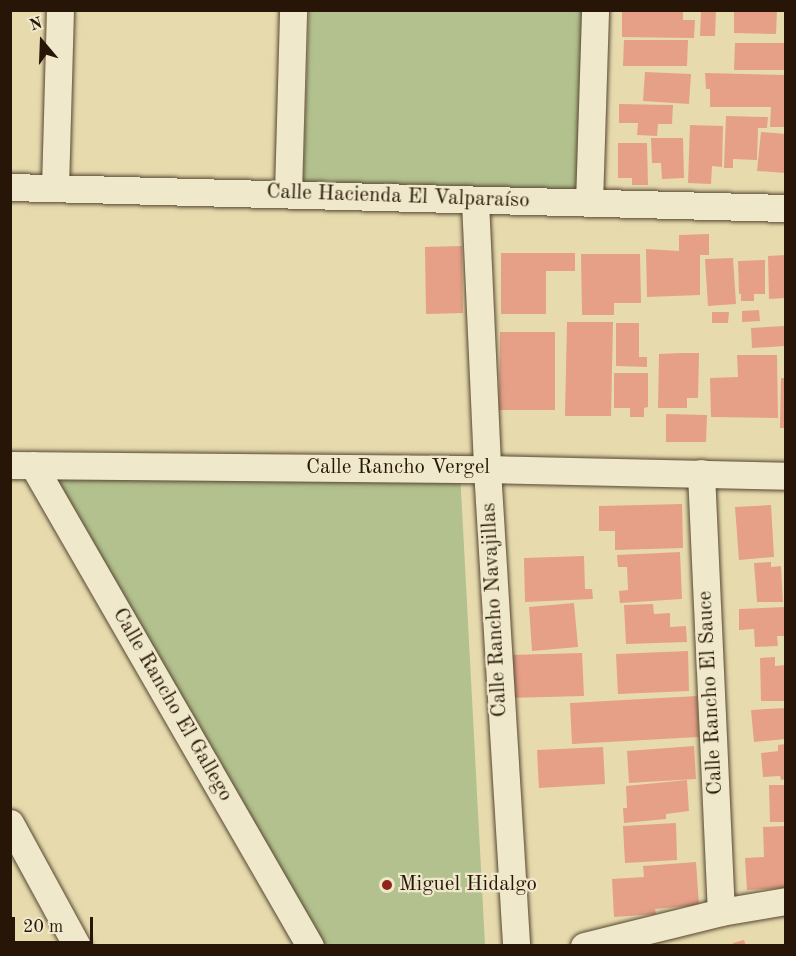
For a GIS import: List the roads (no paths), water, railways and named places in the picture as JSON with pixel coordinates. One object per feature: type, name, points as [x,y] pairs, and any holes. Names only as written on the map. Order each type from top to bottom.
[{"type":"street","points":[[55,188],[60,10]]},
{"type":"street","points":[[288,193],[293,10]]},
{"type":"street","points":[[589,203],[595,10]]},
{"type":"street","name":"Calle Hacienda El Valparaíso","points":[[10,187],[786,208]]},
{"type":"street","name":"Calle Rancho Navajillas","points":[[475,201],[487,469],[516,945]]},
{"type":"street","name":"Calle Rancho Vergel","points":[[22,465],[487,469],[786,476]]},
{"type":"street","name":"Calle Rancho El Gallego","points":[[22,465],[310,945]]},
{"type":"street","name":"Calle Rancho El Sauce","points":[[701,473],[721,912]]},
{"type":"street","points":[[10,823],[77,945]]},
{"type":"street","points":[[584,945],[721,912],[786,901]]},
{"type":"place","name":"Miguel Hidalgo","points":[[387,885]]}]
